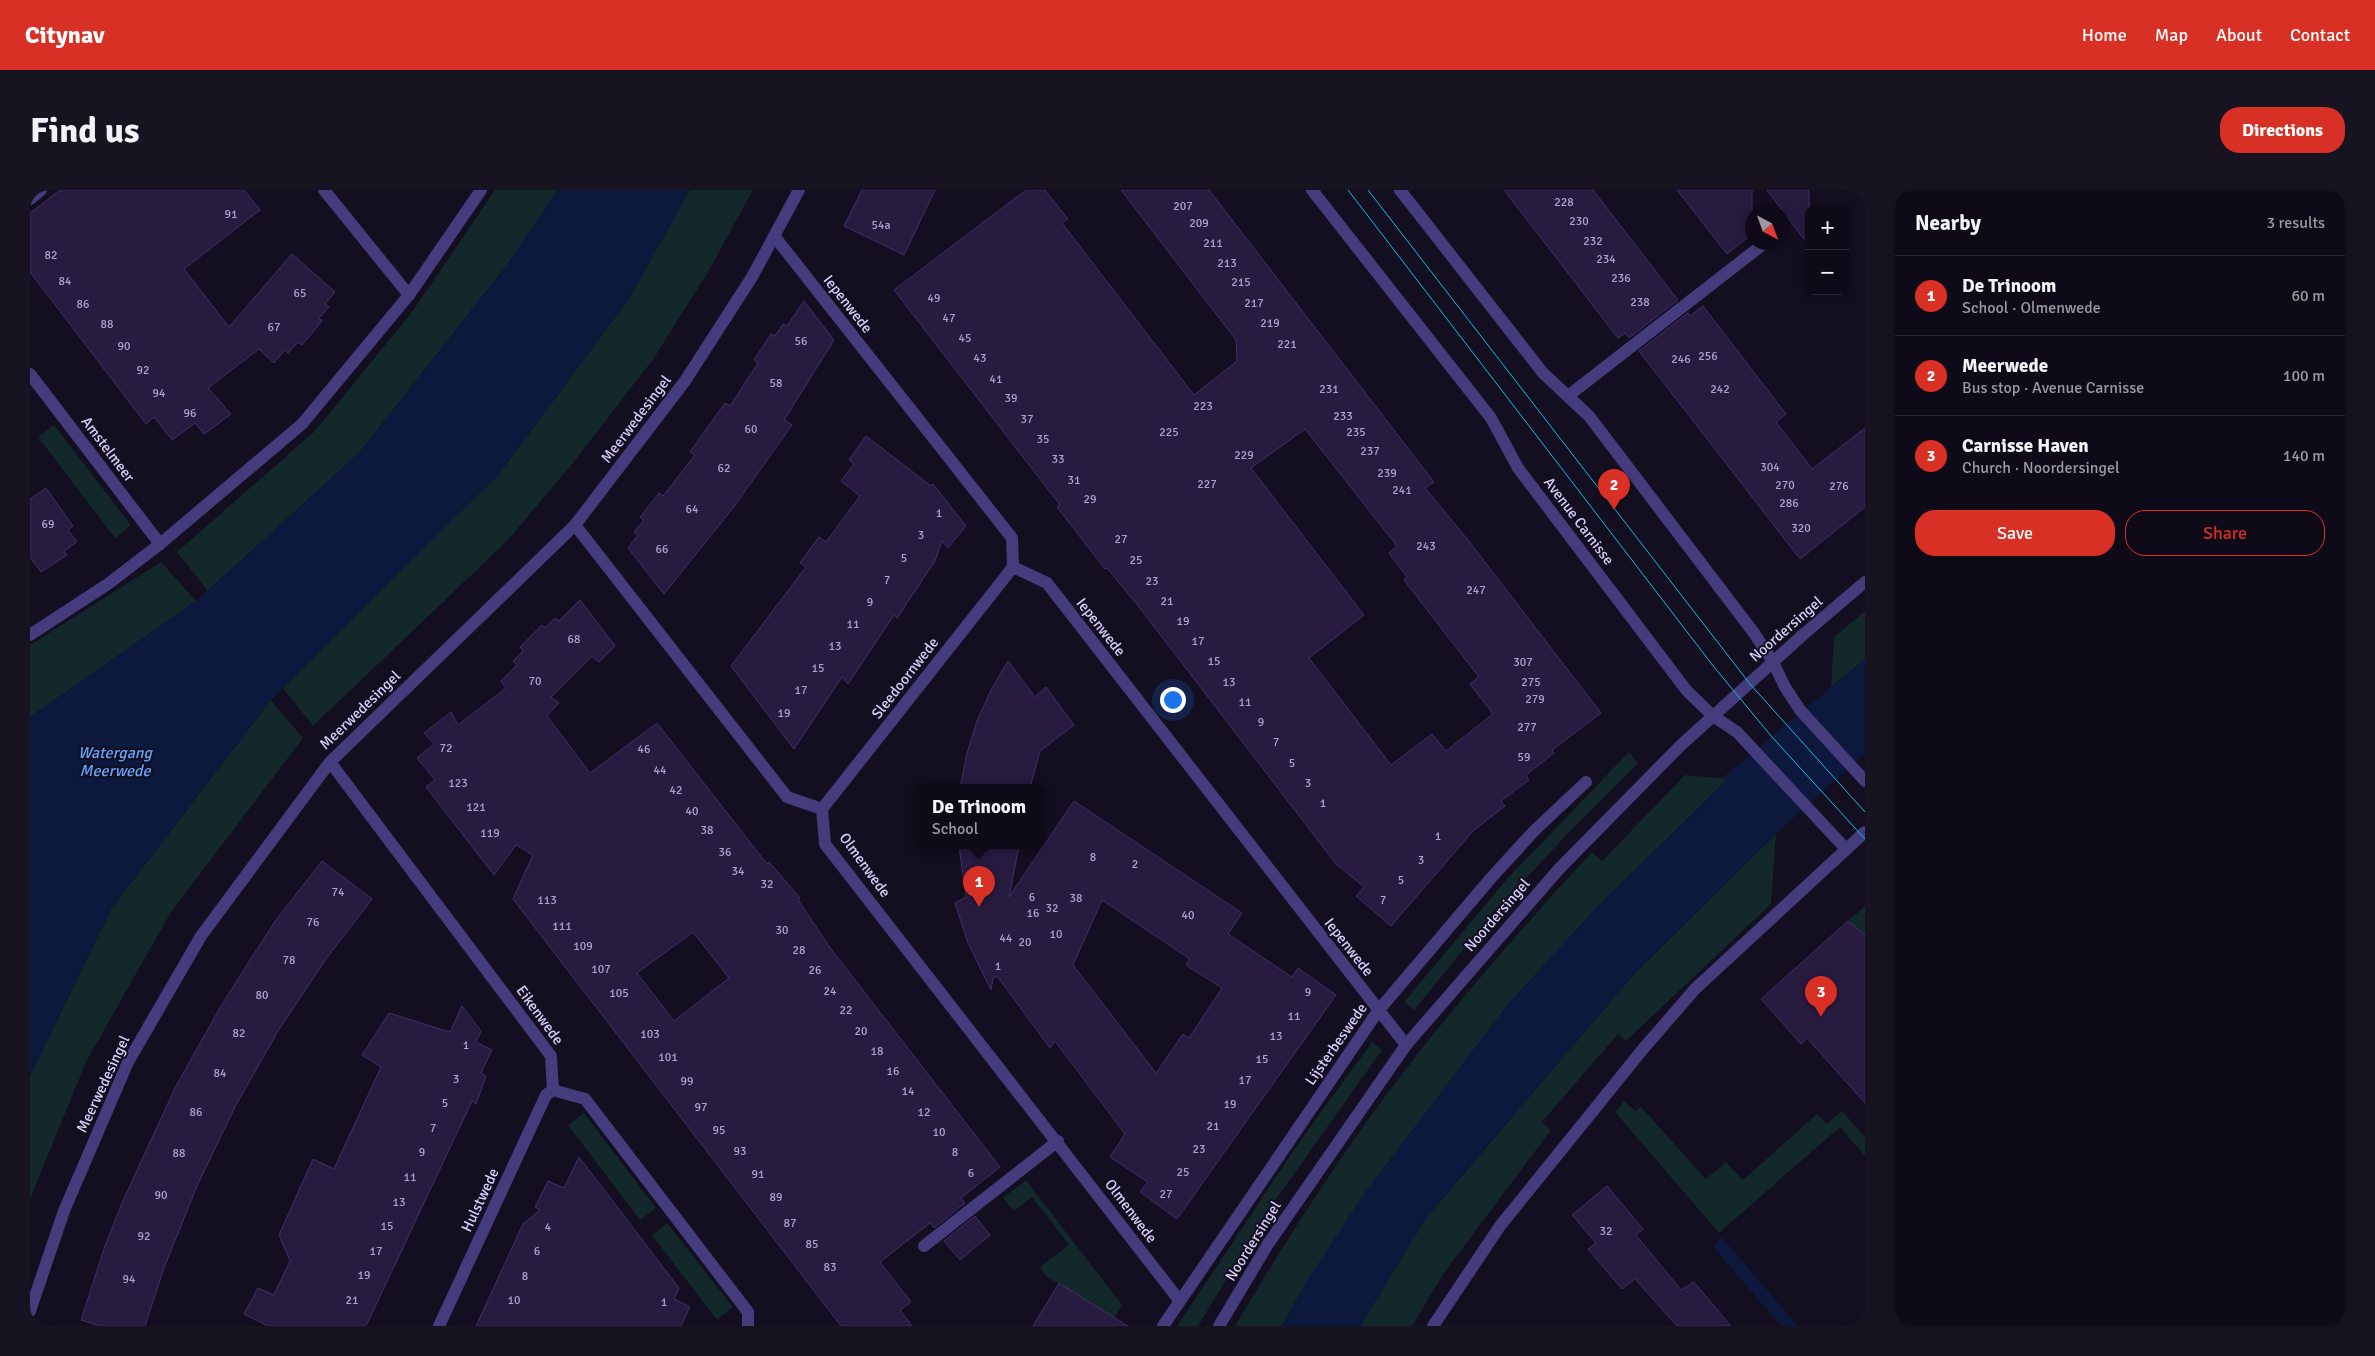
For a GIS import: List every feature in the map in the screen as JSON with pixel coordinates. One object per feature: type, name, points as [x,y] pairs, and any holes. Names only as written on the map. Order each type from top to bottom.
[{"type":"street","points":[[30,198],[41,190]]},
{"type":"street","points":[[324,190],[409,295]]},
{"type":"street","points":[[30,635],[108,584],[160,544],[302,424],[409,295],[481,190]]},
{"type":"street","name":"Meerwedesingel","points":[[30,1310],[64,1211],[128,1062],[201,936],[330,762],[575,525],[686,381],[775,238],[799,190]]},
{"type":"street","name":"Avenue Carnisse","points":[[1312,190],[1491,418],[1518,468],[1687,691],[1713,716],[1737,732],[1846,849]]},
{"type":"street","points":[[1400,190],[1543,373],[1589,416],[1740,615],[1773,662],[1785,687],[1800,710],[1865,781]]},
{"type":"street","name":"Iepenwede","points":[[775,238],[1012,538],[1013,568],[1047,583],[1406,1045]]},
{"type":"street","points":[[1568,396],[1756,250]]},
{"type":"street","name":"Amstelmeer","points":[[30,374],[160,544]]},
{"type":"street","points":[[575,525],[787,797],[822,809]]},
{"type":"street","name":"Sleedoornwede","points":[[822,809],[1013,568]]},
{"type":"street","name":"Noordersingel","points":[[1219,1326],[1268,1244],[1406,1045],[1559,869],[1680,746],[1865,582]]},
{"type":"street","name":"Eikenwede","points":[[330,762],[551,1056],[553,1090]]},
{"type":"street","name":"Lijsterbeswede","points":[[1163,1326],[1378,1011],[1491,878],[1534,831],[1586,782]]},
{"type":"street","name":"Olmenwede","points":[[822,809],[825,844],[1058,1141],[1179,1300]]},
{"type":"street","points":[[1433,1326],[1500,1226],[1643,1049],[1695,989],[1865,832]]},
{"type":"street","points":[[553,1090],[585,1099],[748,1312],[748,1326]]},
{"type":"street","name":"Hulstwede","points":[[439,1326],[546,1095],[553,1090]]},
{"type":"street","points":[[924,1246],[1058,1141]]},
{"type":"green space","points":[[495,190],[558,190],[507,265],[359,453],[208,591],[177,552],[314,432],[412,312]]},
{"type":"green space","points":[[690,190],[753,190],[708,272],[654,358],[569,468],[506,542],[313,726],[282,687],[499,474],[628,300]]},
{"type":"green space","points":[[54,425],[131,525],[115,538],[38,437]]},
{"type":"green space","points":[[161,562],[196,601],[30,717],[30,645]]},
{"type":"green space","points":[[1865,611],[1865,659],[1831,687],[1834,637]]},
{"type":"green space","points":[[271,700],[303,738],[171,912],[86,1062],[30,1199],[30,1076],[111,909]]},
{"type":"green space","points":[[1629,752],[1638,763],[1573,828],[1491,916],[1414,1010],[1404,1002],[1506,880]]},
{"type":"green space","points":[[1685,775],[1728,779],[1596,908],[1307,1281],[1282,1326],[1235,1326],[1338,1162],[1400,1076],[1453,1010],[1535,914],[1592,852],[1602,861]]},
{"type":"green space","points":[[1776,834],[1771,904],[1626,1041],[1618,1034],[1542,1122],[1551,1130],[1444,1273],[1412,1326],[1360,1326],[1426,1218],[1635,973]]},
{"type":"green space","points":[[1865,906],[1865,935],[1848,921]]},
{"type":"green space","points":[[1372,1042],[1382,1050],[1269,1209],[1198,1326],[1177,1326],[1300,1141]]},
{"type":"green space","points":[[1624,1101],[1635,1111],[1641,1107],[1706,1179],[1726,1162],[1743,1180],[1817,1114],[1827,1124],[1842,1111],[1865,1137],[1865,1156],[1840,1127],[1719,1233],[1615,1112]]},
{"type":"green space","points":[[584,1113],[656,1208],[640,1220],[568,1125]]},
{"type":"green space","points":[[1026,1180],[1122,1305],[1114,1318],[1046,1276],[1040,1267],[1069,1245],[1032,1197],[1014,1211],[1003,1198]]},
{"type":"green space","points":[[667,1223],[733,1307],[717,1320],[652,1235]]},
{"type":"water","name":"Watergang Meerwede","points":[[558,190],[690,190],[628,300],[499,474],[271,700],[111,909],[30,1076],[30,717],[196,601],[359,453],[507,265]]},
{"type":"water","points":[[1865,659],[1865,753],[1776,834],[1635,973],[1426,1218],[1360,1326],[1282,1326],[1307,1281],[1363,1195],[1508,1004],[1596,908],[1728,779],[1722,778]]},
{"type":"water","points":[[1722,1237],[1798,1326],[1781,1326],[1713,1247]]},
{"type":"building","points":[[60,190],[244,190],[260,210],[184,269],[229,327],[292,254],[335,292],[325,304],[329,307],[319,318],[322,321],[302,345],[298,342],[288,353],[285,350],[274,363],[259,349],[208,388],[231,414],[204,434],[195,423],[172,440],[154,417],[146,424],[30,272],[30,213]]},
{"type":"building","points":[[862,190],[935,190],[904,255],[844,226]]},
{"type":"building","points":[[1026,190],[1045,190],[1068,219],[1062,223],[1194,395],[1237,361],[1236,340],[1121,190],[1209,190],[1434,482],[1425,488],[1468,540],[1601,713],[1552,750],[1554,753],[1526,775],[1529,780],[1501,801],[1505,806],[1473,831],[1391,926],[1356,896],[1364,887],[1336,864],[1139,607],[1107,568],[1105,569],[1057,507],[1060,505],[894,290]],"holes":[[[1305,429],[1397,546],[1389,553],[1407,577],[1404,580],[1479,677],[1470,684],[1493,714],[1446,751],[1432,734],[1391,765],[1309,658],[1364,615],[1251,468]]]},
{"type":"building","points":[[1504,190],[1593,190],[1678,300],[1629,338],[1625,333],[1618,338]]},
{"type":"building","points":[[1677,190],[1752,190],[1752,205],[1745,205],[1745,240],[1727,254]]},
{"type":"building","points":[[1767,190],[1809,190],[1809,205],[1805,205],[1805,241],[1790,221],[1790,205],[1778,205]]},
{"type":"building","points":[[804,301],[834,340],[784,420],[792,425],[733,508],[664,594],[628,548],[638,535],[634,532],[644,520],[640,517],[659,493],[663,496],[695,455],[690,452],[725,403],[730,406],[758,363],[754,360],[771,334],[775,336],[783,324],[787,326]]},
{"type":"building","points":[[1703,306],[1786,414],[1776,422],[1812,469],[1865,428],[1865,507],[1800,559],[1639,351],[1688,313],[1690,316]]},
{"type":"building","points":[[866,436],[931,486],[933,484],[966,526],[948,548],[942,541],[935,561],[897,618],[894,615],[848,684],[842,677],[794,749],[731,666],[806,567],[800,563],[819,537],[826,542],[860,496],[841,481],[854,464],[849,460]]},
{"type":"building","points":[[46,488],[73,526],[68,530],[77,542],[64,551],[67,555],[41,572],[30,557],[30,499]]},
{"type":"building","points":[[580,600],[615,646],[599,662],[592,656],[551,697],[559,703],[547,716],[590,773],[657,723],[767,864],[769,862],[800,898],[798,900],[831,949],[1000,1167],[961,1198],[965,1203],[934,1228],[930,1223],[880,1262],[911,1302],[900,1310],[912,1326],[841,1326],[513,899],[533,855],[516,845],[494,875],[426,787],[435,780],[417,758],[434,744],[424,733],[451,712],[458,725],[506,688],[501,681],[517,665],[513,661],[523,651],[520,647],[542,625],[545,628],[555,618],[559,621]],"holes":[[[693,932],[729,978],[674,1021],[637,973]]]},
{"type":"building","points":[[1008,661],[1035,697],[1046,687],[1074,725],[1040,751],[1031,784],[961,784],[967,753],[977,721],[991,690]]},
{"type":"building","points":[[1074,801],[1242,913],[1228,934],[1292,977],[1298,968],[1336,995],[1177,1219],[1140,1192],[1148,1182],[1110,1157],[1125,1134],[1055,1041],[1050,1048],[997,976],[993,978],[991,990],[968,943],[955,903],[966,897],[959,849],[1018,849],[1009,897],[1042,849],[1044,849],[1044,845]],"holes":[[[1102,900],[1190,959],[1186,965],[1222,988],[1189,1038],[1183,1034],[1156,1073],[1073,965]]]},
{"type":"building","points":[[322,861],[372,899],[326,959],[278,1031],[235,1107],[197,1186],[164,1268],[145,1326],[101,1326],[81,1320],[105,1246],[122,1203],[176,1086],[221,1006],[250,960],[276,920]]},
{"type":"building","points":[[1848,921],[1865,935],[1865,1103],[1807,1038],[1801,1044],[1761,999]]},
{"type":"building","points":[[462,1006],[481,1031],[476,1042],[492,1050],[481,1073],[486,1076],[476,1104],[472,1101],[366,1326],[268,1326],[244,1314],[258,1288],[274,1295],[290,1261],[279,1235],[313,1159],[334,1169],[381,1067],[362,1055],[389,1013],[450,1032]]},
{"type":"building","points":[[579,1157],[679,1288],[674,1299],[690,1307],[681,1326],[476,1326],[523,1224],[540,1210],[535,1207],[548,1181],[564,1188]]},
{"type":"building","points":[[1607,1186],[1643,1229],[1636,1235],[1681,1290],[1694,1282],[1731,1326],[1677,1326],[1635,1279],[1622,1289],[1588,1249],[1596,1243],[1572,1215]]},
{"type":"building","points":[[975,1216],[990,1235],[960,1260],[944,1241]]},
{"type":"building","points":[[1059,1283],[1084,1299],[1128,1326],[1033,1326]]},
{"type":"tram line","points":[[1348,190],[1714,667],[1772,737],[1865,839]]},
{"type":"tram line","points":[[1368,190],[1750,684],[1865,812]]},
{"type":"place","name":"Meerwede","points":[[1614,510]]},
{"type":"place","name":"De Trinoom","points":[[979,907]]},
{"type":"place","name":"Carnisse Haven","points":[[1821,1017]]}]
